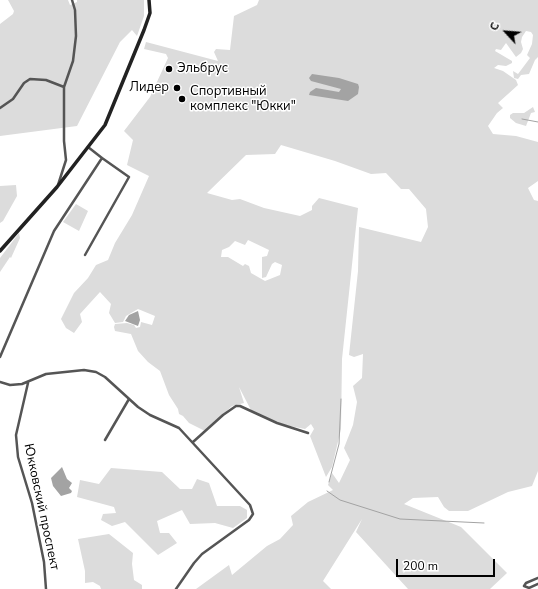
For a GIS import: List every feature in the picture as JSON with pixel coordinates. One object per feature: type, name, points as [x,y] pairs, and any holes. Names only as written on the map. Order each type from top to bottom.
[{"type":"main road","points":[[0,251],[57,187],[109,118],[150,13],[149,0]]},
{"type":"street","points":[[57,187],[66,160],[64,141],[64,87],[73,61],[76,36],[75,10],[72,0]]},
{"type":"street","points":[[0,108],[12,99],[24,83],[30,79],[46,80],[64,87]]},
{"type":"street","points":[[85,255],[129,177],[88,147]]},
{"type":"street","points":[[0,357],[54,231],[102,158]]},
{"type":"street","points":[[0,382],[10,385],[28,382],[46,374],[84,370],[96,372],[105,377],[129,399],[150,415],[179,428],[250,505],[254,514],[249,520],[202,554],[176,589]]},
{"type":"street","name":"Юкковский проспект","points":[[28,382],[16,435],[18,457],[32,503],[44,562],[46,589]]},
{"type":"street","points":[[105,440],[129,399]]},
{"type":"street","points":[[193,442],[223,415],[236,406],[240,406],[277,423],[308,433]]},
{"type":"street","points":[[538,578],[526,583],[524,586],[528,588],[538,584]]},
{"type":"shaded area","points":[[8,0],[68,0],[70,5],[77,2],[77,0],[144,0],[144,16],[137,36],[132,30],[120,42],[77,126],[0,136],[0,24],[13,14],[14,11]]},
{"type":"shaded area","points":[[259,0],[538,0],[538,57],[535,60],[529,74],[521,75],[518,79],[514,78],[513,71],[518,74],[530,58],[527,55],[532,44],[533,35],[531,32],[526,31],[522,37],[521,42],[523,49],[516,57],[506,43],[501,50],[496,49],[495,51],[512,61],[512,63],[506,66],[498,65],[494,68],[503,71],[516,80],[518,85],[498,103],[503,108],[497,113],[488,126],[493,134],[516,136],[538,142],[538,181],[528,188],[534,200],[538,201],[538,471],[532,486],[508,492],[468,511],[449,511],[444,507],[438,497],[413,498],[404,504],[461,527],[507,573],[490,589],[408,589],[356,532],[362,519],[323,581],[331,589],[196,589],[229,565],[232,575],[267,546],[280,539],[293,525],[291,516],[308,502],[333,490],[328,485],[332,473],[339,483],[350,460],[344,448],[353,425],[357,402],[353,386],[362,378],[363,354],[354,357],[349,355],[358,271],[359,227],[421,242],[428,227],[426,209],[409,189],[401,189],[386,173],[371,174],[335,161],[281,145],[275,154],[246,155],[207,193],[232,200],[240,199],[264,208],[300,216],[312,210],[312,206],[319,198],[358,208],[342,359],[341,429],[332,467],[326,477],[310,436],[314,429],[311,424],[305,429],[285,425],[252,412],[239,387],[244,403],[232,406],[205,431],[189,423],[179,414],[178,409],[169,395],[160,371],[148,362],[138,351],[131,334],[115,331],[114,327],[115,324],[127,323],[134,325],[136,328],[140,327],[141,322],[152,325],[155,316],[138,309],[126,316],[123,322],[115,323],[109,313],[111,304],[100,292],[80,314],[82,322],[74,333],[66,328],[61,319],[74,293],[88,278],[96,265],[108,260],[115,243],[132,215],[149,176],[127,165],[133,140],[124,131],[150,97],[168,58],[166,54],[144,49],[146,42],[218,61],[214,52],[216,49],[230,50],[234,16],[257,5]],"holes":[[[248,240],[269,250],[267,256],[262,257],[262,278],[266,277],[272,264],[275,262],[282,265],[280,275],[265,281],[251,273],[249,266],[245,264],[243,266],[228,257],[221,257],[222,250],[229,247],[235,241],[245,245]]]},
{"type":"shaded area","points":[[312,74],[339,78],[358,84],[358,94],[348,101],[309,95],[310,92],[316,88],[339,92],[341,89],[311,81],[309,78]]},
{"type":"shaded area","points":[[533,107],[535,112],[531,113],[526,126],[516,123],[510,118],[510,115],[513,113],[524,113]]},
{"type":"shaded area","points":[[16,185],[17,196],[3,221],[0,223],[0,186]]},
{"type":"shaded area","points":[[76,204],[88,211],[79,231],[63,222]]},
{"type":"shaded area","points":[[19,233],[20,238],[11,258],[10,257],[0,272],[0,258]]},
{"type":"shaded area","points":[[138,311],[140,320],[138,326],[125,321],[129,315]]},
{"type":"shaded area","points":[[62,467],[67,479],[72,483],[69,488],[72,491],[71,493],[61,496],[53,486],[51,478]]},
{"type":"shaded area","points":[[111,468],[162,472],[180,489],[192,489],[197,479],[209,483],[217,506],[240,506],[247,510],[247,518],[233,528],[215,523],[190,524],[182,510],[157,521],[160,533],[169,533],[177,543],[158,555],[125,522],[112,526],[101,520],[103,514],[116,513],[114,507],[77,497],[80,480],[99,484]]},
{"type":"shaded area","points":[[109,534],[133,553],[132,564],[134,580],[142,585],[142,589],[101,589],[100,586],[93,582],[85,583],[85,571],[78,539]]},
{"type":"waterway","points":[[522,119],[538,122]]},
{"type":"waterway","points":[[329,482],[339,444],[341,399]]},
{"type":"waterway","points":[[327,491],[340,500],[400,519],[484,523]]},
{"type":"place","name":"Эльбрус","points":[[169,69]]},
{"type":"place","name":"Лидер","points":[[177,88]]},
{"type":"place","name":"Спортивный комплекс \"Юкки\"","points":[[182,99]]}]
